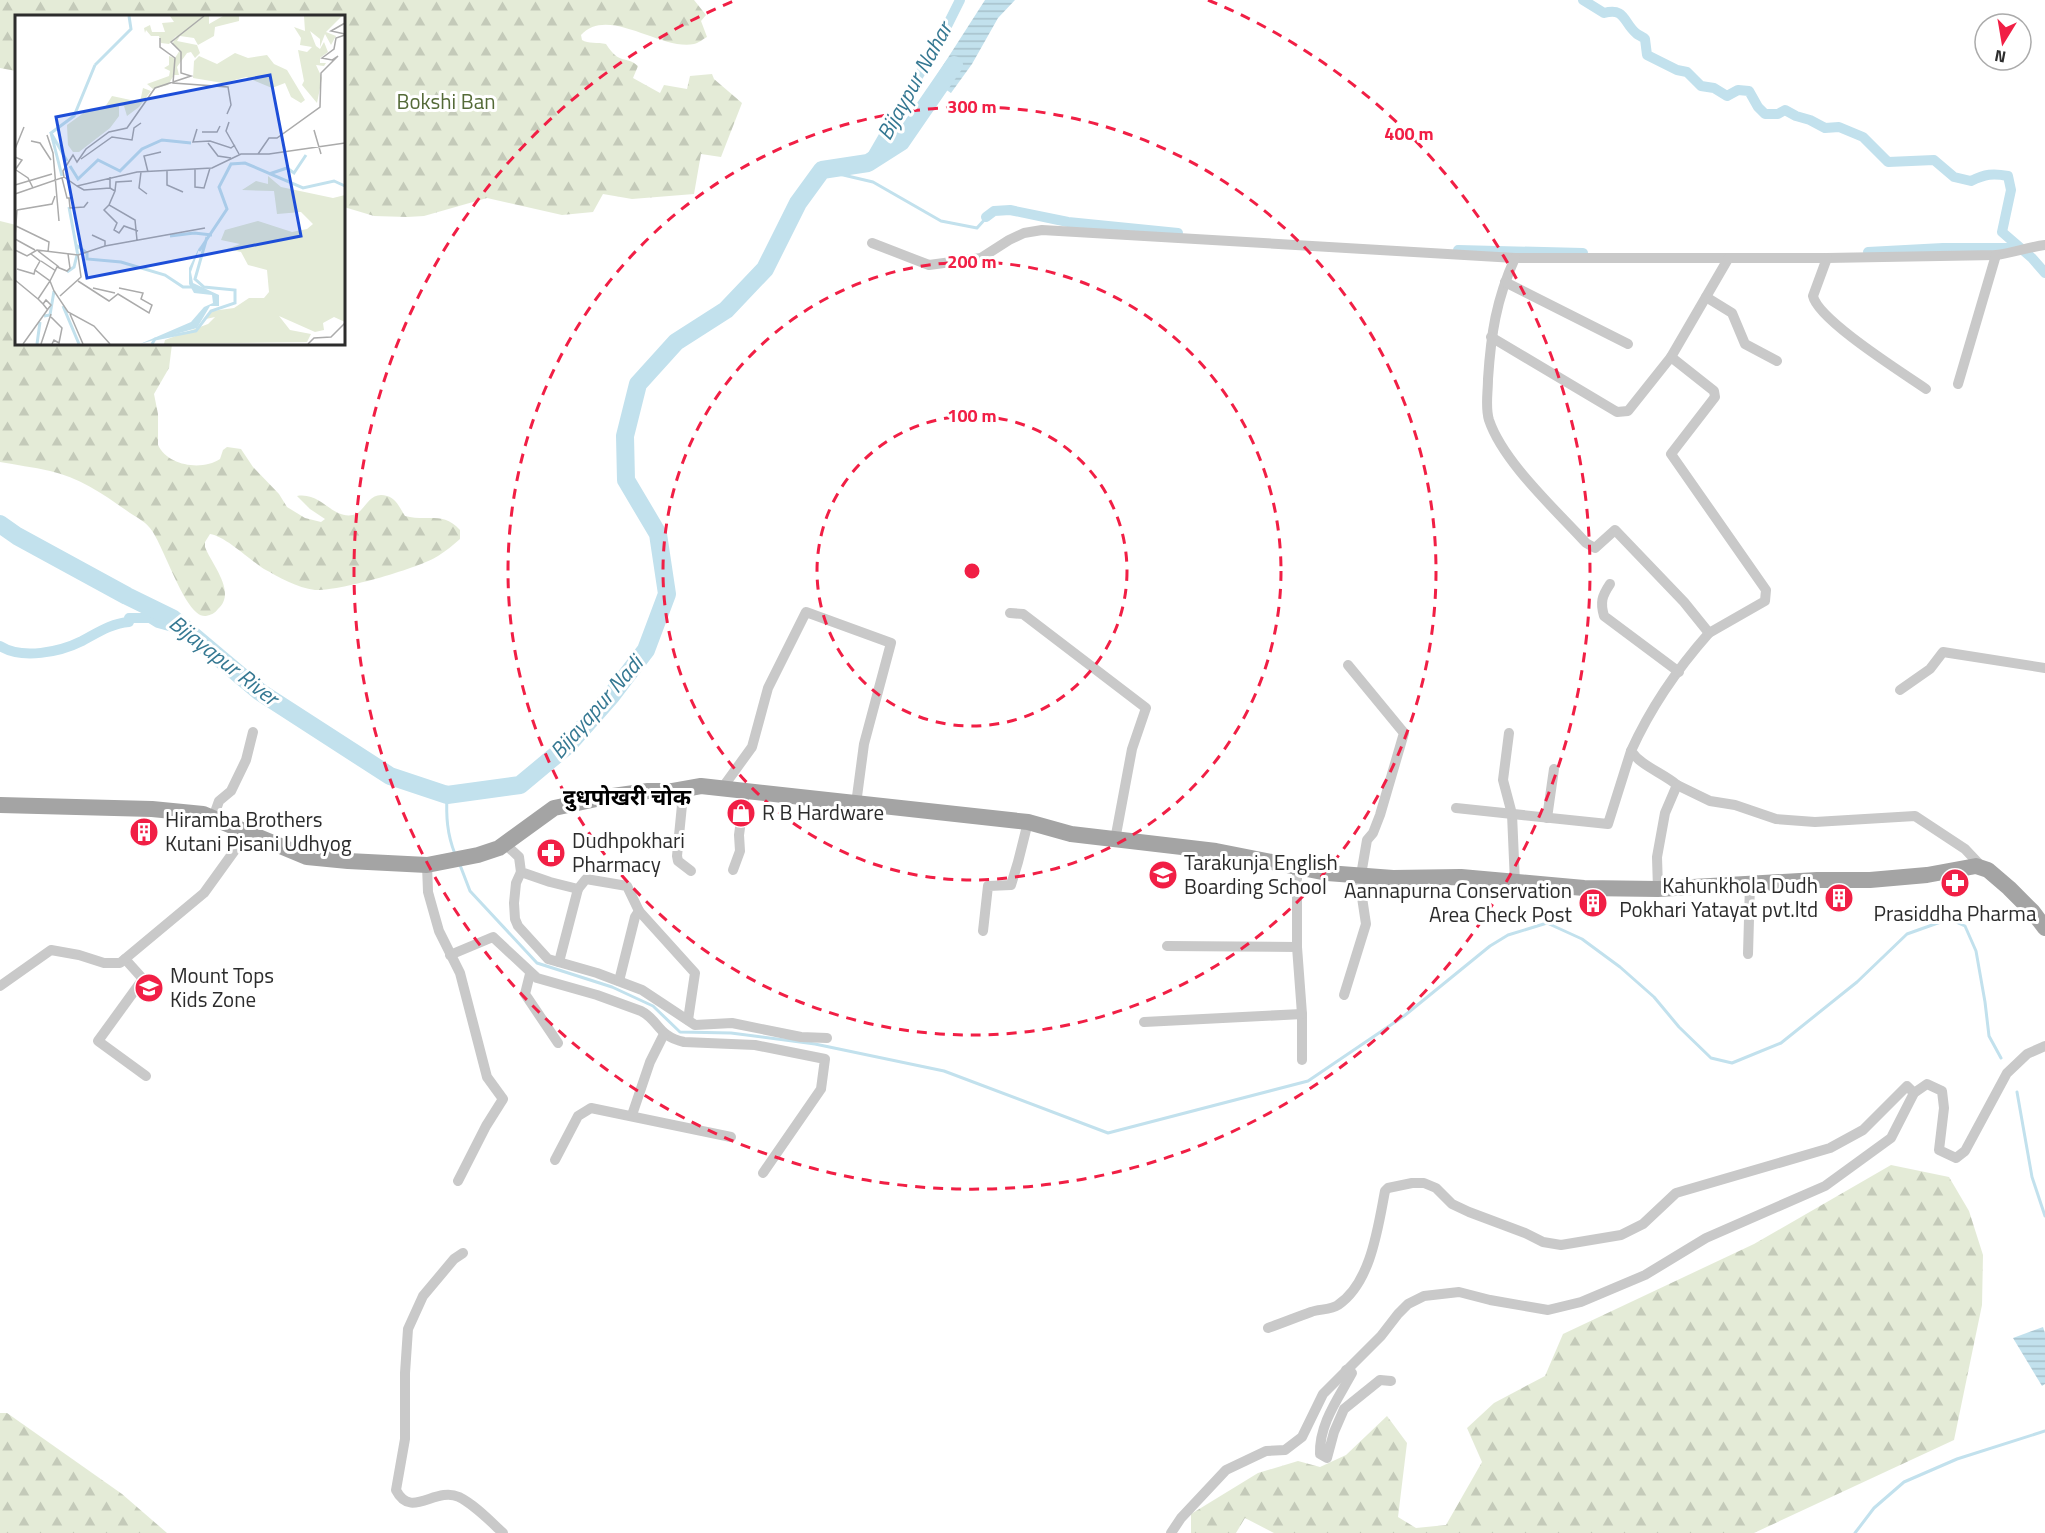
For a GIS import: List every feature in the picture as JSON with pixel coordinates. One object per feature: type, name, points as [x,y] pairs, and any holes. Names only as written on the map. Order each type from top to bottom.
[{"type":"main road","points":[[0,805],[152,809],[203,814],[289,851],[316,859],[427,865],[478,855],[506,844],[554,808],[648,791],[673,791],[701,786],[723,787],[1028,822],[1071,834],[1216,851],[1327,873],[1393,878],[1461,877],[1584,888],[1658,889],[1870,880],[1927,875],[1976,866],[1982,867],[2009,888],[2045,928]]},
{"type":"street","points":[[872,243],[929,265],[981,258],[1024,233],[1042,230],[1515,258],[1728,259],[1996,255],[2019,251],[2030,246],[2045,245]]},
{"type":"street","points":[[1958,384],[1996,255]]},
{"type":"street","points":[[1515,258],[1498,303],[1491,337],[1486,405],[1489,420],[1500,442],[1518,468],[1586,543],[1595,548],[1614,531],[1677,595],[1709,633]]},
{"type":"street","points":[[1827,258],[1813,296],[1814,301],[1848,333],[1926,389]]},
{"type":"street","points":[[1491,337],[1617,412],[1628,411],[1671,357],[1728,259]]},
{"type":"street","points":[[1505,282],[1628,344]]},
{"type":"street","points":[[1706,297],[1732,313],[1745,344],[1777,361]]},
{"type":"street","points":[[1456,808],[1608,824],[1631,751],[1644,723],[1679,672],[1709,633],[1765,601],[1766,590],[1671,454],[1716,394],[1671,357]]},
{"type":"street","points":[[1610,584],[1602,596],[1601,607],[1604,616],[1679,672]]},
{"type":"street","points":[[723,787],[752,747],[768,688],[806,612],[891,643],[864,744],[856,804]]},
{"type":"street","points":[[1010,613],[1023,614],[1146,708],[1132,749],[1115,840]]},
{"type":"street","points":[[1900,690],[1930,669],[1942,652],[2045,668]]},
{"type":"street","points":[[1344,995],[1366,924],[1360,884],[1367,840],[1373,833],[1380,815],[1404,733],[1348,664]]},
{"type":"street","points":[[213,818],[219,801],[231,791],[246,760],[253,732]]},
{"type":"street","points":[[1509,733],[1503,780],[1512,814],[1515,883]]},
{"type":"street","points":[[1631,751],[1636,759],[1677,785],[1710,801],[1735,805],[1776,819],[1815,822],[1915,816],[1965,849],[1982,867]]},
{"type":"street","points":[[1547,818],[1554,770]]},
{"type":"street","points":[[1658,889],[1658,857],[1665,813],[1677,785]]},
{"type":"street","points":[[673,791],[682,805],[678,861],[691,871]]},
{"type":"street","points":[[733,870],[740,851],[739,835],[745,791]]},
{"type":"street","points":[[983,931],[988,886],[1011,885],[1028,822]]},
{"type":"street","points":[[0,986],[51,950],[79,955],[104,963],[120,963],[204,893],[248,832]]},
{"type":"street","points":[[506,844],[519,857],[521,872],[516,883],[514,919],[540,953],[548,959],[642,990],[695,1024],[732,1023],[801,1037],[826,1038]]},
{"type":"street","points":[[427,865],[428,892],[439,931],[459,973],[487,1077],[503,1099],[486,1126],[459,1181]]},
{"type":"street","points":[[1297,866],[1297,947],[1302,1014],[1302,1060]]},
{"type":"street","points":[[521,872],[578,889]]},
{"type":"street","points":[[559,962],[578,889],[586,879],[627,886],[639,911],[695,973],[688,1020]]},
{"type":"street","points":[[1748,954],[1750,884]]},
{"type":"street","points":[[619,981],[635,917],[639,911]]},
{"type":"street","points":[[450,955],[493,937],[530,974],[537,978],[597,995],[641,1011],[647,1014],[664,1034],[674,1040],[755,1045],[825,1059],[821,1089],[763,1173]]},
{"type":"street","points":[[1167,946],[1297,947]]},
{"type":"street","points":[[125,959],[143,979],[98,1041],[146,1076]]},
{"type":"street","points":[[530,974],[525,994],[558,1043]]},
{"type":"street","points":[[1144,1022],[1302,1014]]},
{"type":"street","points":[[632,1115],[650,1062],[664,1034]]},
{"type":"street","points":[[1171,1533],[1181,1518],[1226,1470],[1266,1451],[1284,1450],[1302,1437],[1323,1394],[1381,1336],[1408,1304],[1424,1296],[1459,1292],[1548,1310],[1581,1302],[1645,1275],[1706,1238],[1825,1186],[1891,1138],[1914,1093],[1927,1084],[1942,1091],[1944,1108],[1939,1150],[1956,1158],[1965,1151],[2007,1073],[2027,1054],[2045,1046]]},
{"type":"street","points":[[1268,1329],[1313,1311],[1337,1306],[1348,1296],[1358,1282],[1378,1236],[1385,1191],[1388,1188],[1424,1183],[1436,1188],[1452,1204],[1544,1242],[1561,1245],[1621,1235],[1644,1224],[1676,1192],[1830,1148],[1863,1130],[1907,1086],[1914,1093]]},
{"type":"street","points":[[555,1160],[578,1116],[588,1109],[632,1115],[731,1137]]},
{"type":"street","points":[[463,1253],[454,1258],[423,1296],[407,1333],[405,1439],[396,1490],[410,1504],[416,1504],[441,1494],[459,1497],[484,1515],[503,1533]]},
{"type":"street","points":[[1346,1370],[1352,1373],[1326,1419],[1319,1444],[1320,1454],[1328,1458],[1334,1432],[1344,1409],[1380,1380],[1391,1381]]},
{"type":"green space","name":"Bokshi Ban","points":[[0,0],[694,0],[706,15],[701,21],[707,37],[696,43],[681,44],[605,25],[592,27],[581,35],[582,40],[606,44],[619,58],[634,63],[638,66],[633,78],[660,93],[664,85],[687,89],[690,76],[712,74],[714,79],[742,103],[721,157],[701,154],[694,194],[632,199],[603,194],[593,212],[562,215],[487,198],[424,216],[374,216],[345,207],[345,15],[15,15],[15,71],[0,68]]},
{"type":"green space","points":[[0,221],[15,225],[15,345],[172,345],[169,368],[154,394],[158,414],[158,445],[169,458],[186,464],[204,465],[220,459],[223,450],[227,447],[241,449],[253,467],[279,494],[287,507],[305,518],[321,522],[325,519],[297,496],[313,498],[338,513],[353,515],[375,496],[381,495],[393,499],[405,516],[441,519],[454,524],[460,530],[460,539],[438,556],[397,573],[341,587],[315,590],[295,585],[264,569],[223,539],[210,534],[205,547],[221,578],[225,595],[217,610],[206,616],[198,614],[190,605],[155,535],[142,521],[82,482],[61,474],[0,462]]},
{"type":"green space","points":[[1891,1165],[1949,1177],[1969,1211],[1983,1255],[1982,1305],[1954,1440],[1754,1533],[1274,1533],[1245,1518],[1236,1533],[1191,1533],[1191,1514],[1258,1473],[1298,1461],[1320,1467],[1346,1455],[1387,1416],[1407,1443],[1398,1517],[1416,1528],[1446,1525],[1482,1462],[1467,1428],[1494,1403],[1545,1376],[1563,1334],[1754,1244]]},
{"type":"green space","points":[[0,1413],[7,1413],[122,1494],[167,1533],[0,1533]]},
{"type":"water","points":[[985,0],[1015,0],[998,18],[972,64],[951,93],[933,81]]},
{"type":"water","points":[[2043,1327],[2045,1384],[2042,1386],[2013,1338]]},
{"type":"waterway","name":"Bijaypur Nahar","points":[[868,163],[960,0]]},
{"type":"waterway","points":[[1583,0],[1604,13],[1616,12],[1624,17],[1632,30],[1645,39],[1647,55],[1677,70],[1687,72],[1701,86],[1714,88],[1727,96],[1738,90],[1749,91],[1765,114],[1778,114],[1785,110],[1825,128],[1839,127],[1863,137],[1888,162],[1934,160],[1954,177],[1971,181],[1989,175],[2008,176],[2011,190],[2002,232],[2032,258],[2045,273]]},
{"type":"waterway","name":"Bijayapur Nadi","points":[[0,524],[17,536],[172,618],[260,692],[390,776],[447,795],[520,785],[568,745],[611,696],[646,650],[667,594],[658,534],[626,480],[625,436],[638,384],[676,342],[726,310],[765,269],[798,203],[822,170],[868,163],[901,142],[954,65]]},
{"type":"waterway","points":[[822,170],[873,182],[941,221],[977,228],[986,218]]},
{"type":"waterway","points":[[986,217],[994,211],[1010,210],[1068,222],[1178,233]]},
{"type":"waterway","points":[[1868,252],[1943,248],[2018,248]]},
{"type":"waterway","points":[[1458,250],[1583,253]]},
{"type":"waterway","name":"Bijayapur River","points":[[0,646],[19,653],[52,651],[73,645],[111,626],[129,622],[129,618],[150,618],[158,623],[187,631]]},
{"type":"waterway","points":[[447,795],[448,825],[455,854]]},
{"type":"waterway","points":[[460,865],[470,891],[537,963],[612,987],[653,1006],[680,1032],[731,1033],[815,1044],[944,1071],[1108,1133],[1308,1081],[1404,1016],[1490,946],[1508,935],[1547,923],[1582,939],[1620,967],[1654,997],[1679,1027],[1711,1058],[1732,1063],[1781,1043],[1857,982],[1907,934],[1949,919],[1965,926],[1976,951],[1989,1036],[2001,1058]]},
{"type":"waterway","points":[[2017,1092],[2032,1177],[2045,1216]]},
{"type":"waterway","points":[[1855,1533],[1874,1508],[1904,1482],[1957,1459],[2045,1431]]},
{"type":"place","name":"R B Hardware","points":[[741,813]]},
{"type":"place","name":"Hiramba Brothers Kutani Pisani Udhyog","points":[[144,832]]},
{"type":"place","name":"Dudhpokhari Pharmacy","points":[[551,853]]},
{"type":"place","name":"Tarakunja English Boarding School","points":[[1163,875]]},
{"type":"place","name":"Prasiddha Pharma","points":[[1955,883]]},
{"type":"place","name":"Kahunkhola Dudh Pokhari Yatayat pvt.ltd","points":[[1839,898]]},
{"type":"place","name":"Aannapurna Conservation Area Check Post","points":[[1593,903]]},
{"type":"place","name":"Mount Tops Kids Zone","points":[[149,988]]},
{"type":"district","name":"दुधपोखरी चोक","points":[[627,797]]}]
